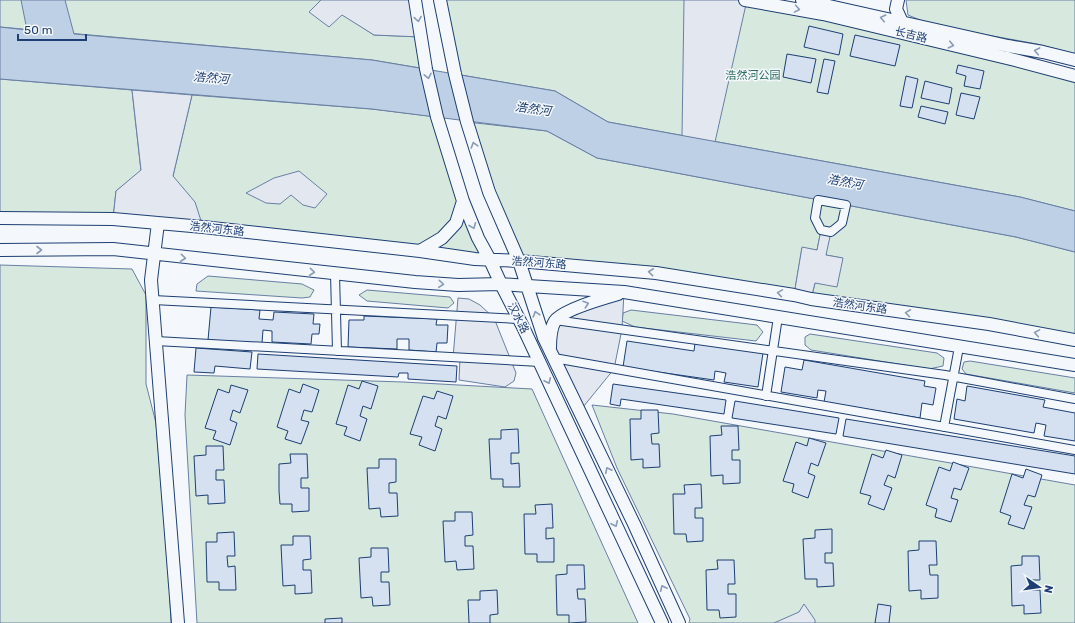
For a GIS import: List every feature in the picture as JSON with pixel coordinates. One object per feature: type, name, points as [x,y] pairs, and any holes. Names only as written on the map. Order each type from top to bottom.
[{"type":"main road","name":"汉水路","points":[[415,0],[436,118],[462,196],[478,238],[540,362],[662,623]]},
{"type":"main road","name":"汉水路","points":[[440,0],[467,122],[486,182],[528,286],[544,338],[680,623]]},
{"type":"main road","name":"长吉路","points":[[745,0],[825,14],[1075,76]]},
{"type":"main road","name":"长吉路","points":[[808,0],[1075,60]]},
{"type":"main road","points":[[898,0],[896,9],[902,22]]},
{"type":"main road","points":[[420,251],[442,238],[456,222],[462,196]]},
{"type":"main road","name":"浩然河东路","points":[[0,218],[113,219],[420,251],[475,259],[519,261],[656,273],[811,299],[989,324],[1075,340]]},
{"type":"main road","points":[[158,223],[151,280],[178,623]]},
{"type":"main road","points":[[0,250],[112,249],[154,255],[335,274],[458,285],[501,284],[624,292],[1075,365]]},
{"type":"main road","points":[[552,355],[550,334],[555,320],[577,307],[624,292]]},
{"type":"street","points":[[818,200],[846,205],[842,223],[830,232],[821,230],[815,218],[818,200]]},
{"type":"street","points":[[335,274],[337,351]]},
{"type":"street","points":[[153,300],[518,319]]},
{"type":"street","points":[[766,396],[778,317]]},
{"type":"street","points":[[555,320],[954,377],[1075,399]]},
{"type":"street","points":[[156,341],[540,362]]},
{"type":"street","points":[[944,427],[959,347]]},
{"type":"street","points":[[552,355],[766,396],[1075,450]]},
{"type":"green space","points":[[0,0],[329,0],[336,10],[374,35],[421,37],[426,69],[372,60],[0,27]]},
{"type":"green space","name":"浩然河公园","points":[[440,0],[745,0],[1075,76],[1075,211],[1020,197],[608,122],[555,91],[455,74]]},
{"type":"green space","points":[[906,0],[1075,0],[1075,54],[1037,44],[932,25],[908,15]]},
{"type":"green space","points":[[0,79],[132,90],[141,171],[116,191],[113,219],[0,219]]},
{"type":"green space","points":[[192,95],[372,109],[437,117],[490,260],[203,227],[173,176]]},
{"type":"green space","points":[[467,122],[547,131],[597,158],[1016,237],[1075,252],[1075,340],[811,299],[815,283],[842,258],[826,255],[821,230],[817,250],[802,248],[794,295],[519,261]]},
{"type":"green space","points":[[0,265],[132,269],[146,295],[146,384],[156,423],[169,580],[171,623],[0,623]]},
{"type":"green space","points":[[208,276],[302,284],[314,290],[310,297],[302,298],[196,291],[197,284]]},
{"type":"green space","points":[[367,290],[450,297],[454,303],[448,308],[367,301],[359,295]]},
{"type":"green space","points":[[631,310],[757,325],[763,332],[756,341],[635,327],[622,321],[623,313]]},
{"type":"green space","points":[[810,334],[937,353],[944,358],[943,366],[929,369],[811,350],[805,345],[805,337]]},
{"type":"green space","points":[[970,361],[1075,378],[1075,393],[966,374],[962,369],[964,362]]},
{"type":"green space","points":[[187,375],[403,382],[532,389],[638,623],[197,623],[185,415]]},
{"type":"green space","points":[[592,405],[673,414],[1075,485],[1075,623],[689,623],[690,619],[617,468]]},
{"type":"shaded area","points":[[321,0],[415,0],[421,37],[374,35],[342,15],[329,27],[309,12]]},
{"type":"shaded area","points":[[684,0],[747,0],[715,142],[682,136]]},
{"type":"shaded area","points":[[132,90],[192,95],[173,176],[195,202],[203,227],[113,219],[116,191],[141,170]]},
{"type":"shaded area","points":[[299,171],[327,194],[315,208],[303,205],[291,195],[280,204],[266,203],[246,193],[274,178]]},
{"type":"shaded area","points":[[821,230],[831,232],[826,255],[843,258],[837,287],[815,283],[811,299],[794,295],[802,247],[817,250]]},
{"type":"shaded area","points":[[624,292],[622,329],[614,369],[579,412],[550,351],[555,320]]},
{"type":"shaded area","points":[[458,298],[469,299],[480,305],[494,318],[516,373],[514,381],[505,387],[459,380],[460,358],[453,358]]},
{"type":"shaded area","points":[[804,604],[815,620],[815,623],[774,623],[799,612]]},
{"type":"water","name":"浩然河","points":[[21,0],[65,0],[74,34],[372,60],[555,91],[608,122],[1020,197],[1075,211],[1075,252],[1016,237],[597,158],[547,131],[372,109],[0,79],[0,27],[27,30]]},
{"type":"building","points":[[809,26],[843,34],[839,55],[804,47]]},
{"type":"building","points":[[855,35],[900,45],[895,66],[850,56]]},
{"type":"building","points":[[787,54],[816,59],[811,83],[783,77]]},
{"type":"building","points":[[824,59],[835,61],[828,94],[817,92]]},
{"type":"building","points":[[958,65],[984,71],[980,89],[964,86],[966,76],[956,73]]},
{"type":"building","points":[[906,76],[918,79],[912,108],[900,106]]},
{"type":"building","points":[[925,81],[952,88],[949,104],[921,98]]},
{"type":"building","points":[[961,93],[980,97],[974,119],[956,115]]},
{"type":"building","points":[[921,106],[948,112],[945,124],[918,117]]},
{"type":"building","points":[[211,307],[260,310],[259,319],[273,320],[274,312],[314,314],[313,324],[320,324],[319,334],[312,334],[311,344],[272,342],[272,331],[263,330],[262,343],[208,340]]},
{"type":"building","points":[[364,316],[437,319],[436,325],[448,325],[447,343],[437,343],[436,352],[409,350],[409,339],[397,339],[397,349],[348,347],[349,320],[364,320]]},
{"type":"building","points":[[627,341],[694,351],[695,343],[763,353],[758,387],[724,382],[726,373],[715,371],[714,380],[623,367]]},
{"type":"building","points":[[196,348],[252,352],[250,369],[215,366],[214,373],[194,372]]},
{"type":"building","points":[[258,354],[457,366],[456,382],[408,379],[408,373],[399,373],[398,377],[257,369]]},
{"type":"building","points":[[804,360],[925,381],[924,386],[936,388],[933,405],[922,403],[920,418],[824,402],[826,391],[818,390],[817,398],[781,392],[785,367],[802,370]]},
{"type":"building","points":[[362,381],[378,386],[371,409],[363,406],[360,416],[367,419],[360,441],[344,435],[347,427],[336,424],[348,385],[359,389]]},
{"type":"building","points":[[303,384],[319,390],[312,412],[304,410],[301,420],[309,422],[301,444],[285,439],[288,431],[277,427],[289,389],[300,393]]},
{"type":"building","points":[[613,384],[726,400],[724,414],[621,399],[620,406],[610,404]]},
{"type":"building","points":[[231,385],[248,390],[240,413],[233,410],[230,420],[237,423],[230,445],[213,439],[216,431],[205,428],[218,389],[229,393]]},
{"type":"building","points":[[967,386],[1045,400],[1043,407],[1075,413],[1075,441],[1044,436],[1046,425],[1036,423],[1034,433],[954,419],[957,399],[965,401]]},
{"type":"building","points":[[437,391],[453,396],[446,419],[438,416],[435,426],[442,429],[435,451],[419,445],[422,437],[410,434],[423,396],[434,399]]},
{"type":"building","points":[[735,401],[839,418],[836,434],[732,418]]},
{"type":"building","points":[[641,410],[658,410],[659,433],[651,434],[652,444],[659,444],[660,467],[643,468],[643,459],[631,460],[630,419],[641,419]]},
{"type":"building","points":[[846,419],[1075,456],[1075,474],[843,436]]},
{"type":"building","points":[[721,426],[738,426],[739,450],[732,450],[732,460],[740,460],[740,483],[723,484],[723,475],[711,476],[710,436],[722,435]]},
{"type":"building","points":[[518,429],[519,453],[511,453],[511,464],[519,463],[520,487],[503,487],[503,479],[491,479],[489,439],[501,439],[501,430]]},
{"type":"building","points":[[809,438],[826,443],[818,466],[811,463],[808,473],[815,476],[808,498],[792,492],[794,484],[783,481],[796,442],[807,446]]},
{"type":"building","points":[[206,446],[223,446],[224,470],[216,470],[216,480],[224,480],[225,503],[208,504],[208,495],[196,496],[194,456],[206,455]]},
{"type":"building","points":[[886,450],[902,455],[895,478],[888,475],[884,485],[892,488],[884,510],[868,504],[871,496],[860,493],[872,454],[883,458]]},
{"type":"building","points":[[290,454],[307,454],[308,478],[301,478],[301,488],[309,488],[309,511],[292,512],[292,504],[280,504],[279,464],[291,463]]},
{"type":"building","points":[[379,459],[396,459],[396,482],[389,483],[389,493],[397,493],[398,516],[381,517],[380,508],[369,509],[367,468],[379,468]]},
{"type":"building","points":[[953,462],[969,468],[961,490],[954,488],[951,498],[958,500],[951,522],[935,517],[937,509],[926,505],[939,467],[950,471]]},
{"type":"building","points":[[1026,469],[1042,475],[1035,497],[1028,495],[1024,505],[1032,507],[1024,529],[1008,524],[1011,516],[1000,512],[1012,474],[1023,478]]},
{"type":"building","points":[[701,484],[702,508],[695,508],[695,518],[703,518],[703,541],[687,542],[686,534],[674,534],[673,494],[685,494],[684,485]]},
{"type":"building","points":[[552,504],[553,528],[546,528],[546,539],[554,538],[554,562],[537,562],[537,554],[525,554],[524,514],[536,514],[535,505]]},
{"type":"building","points":[[455,512],[472,512],[473,535],[465,536],[465,546],[473,546],[474,569],[457,570],[456,561],[445,562],[443,521],[455,521]]},
{"type":"building","points":[[832,529],[832,553],[825,553],[825,563],[833,563],[834,586],[817,587],[817,579],[805,579],[803,539],[815,538],[815,530]]},
{"type":"building","points":[[234,532],[235,556],[227,556],[228,567],[235,566],[236,590],[219,590],[219,582],[207,582],[206,542],[217,542],[217,533]]},
{"type":"building","points":[[293,536],[310,536],[311,559],[303,560],[303,570],[311,570],[312,593],[295,594],[295,585],[283,586],[281,545],[293,545]]},
{"type":"building","points":[[919,541],[936,541],[937,565],[929,565],[930,575],[938,575],[938,598],[921,599],[921,590],[909,591],[908,551],[919,550]]},
{"type":"building","points":[[371,548],[388,548],[389,572],[381,572],[381,582],[389,582],[390,605],[373,606],[372,597],[361,598],[359,558],[371,557]]},
{"type":"building","points":[[1022,556],[1039,556],[1040,580],[1032,580],[1032,590],[1040,590],[1041,613],[1024,614],[1024,605],[1012,606],[1011,566],[1022,565]]},
{"type":"building","points":[[717,560],[734,560],[735,584],[728,584],[728,594],[736,594],[736,617],[720,618],[719,610],[707,610],[706,570],[718,569]]},
{"type":"building","points":[[567,565],[584,565],[585,589],[577,589],[578,599],[585,599],[586,622],[569,623],[569,615],[557,615],[556,575],[567,574]]},
{"type":"building","points":[[497,590],[498,614],[490,615],[490,623],[469,623],[468,600],[480,600],[480,591]]},
{"type":"building","points":[[878,604],[891,606],[889,623],[875,623]]},
{"type":"building","points":[[342,618],[342,623],[325,623],[325,619]]}]
